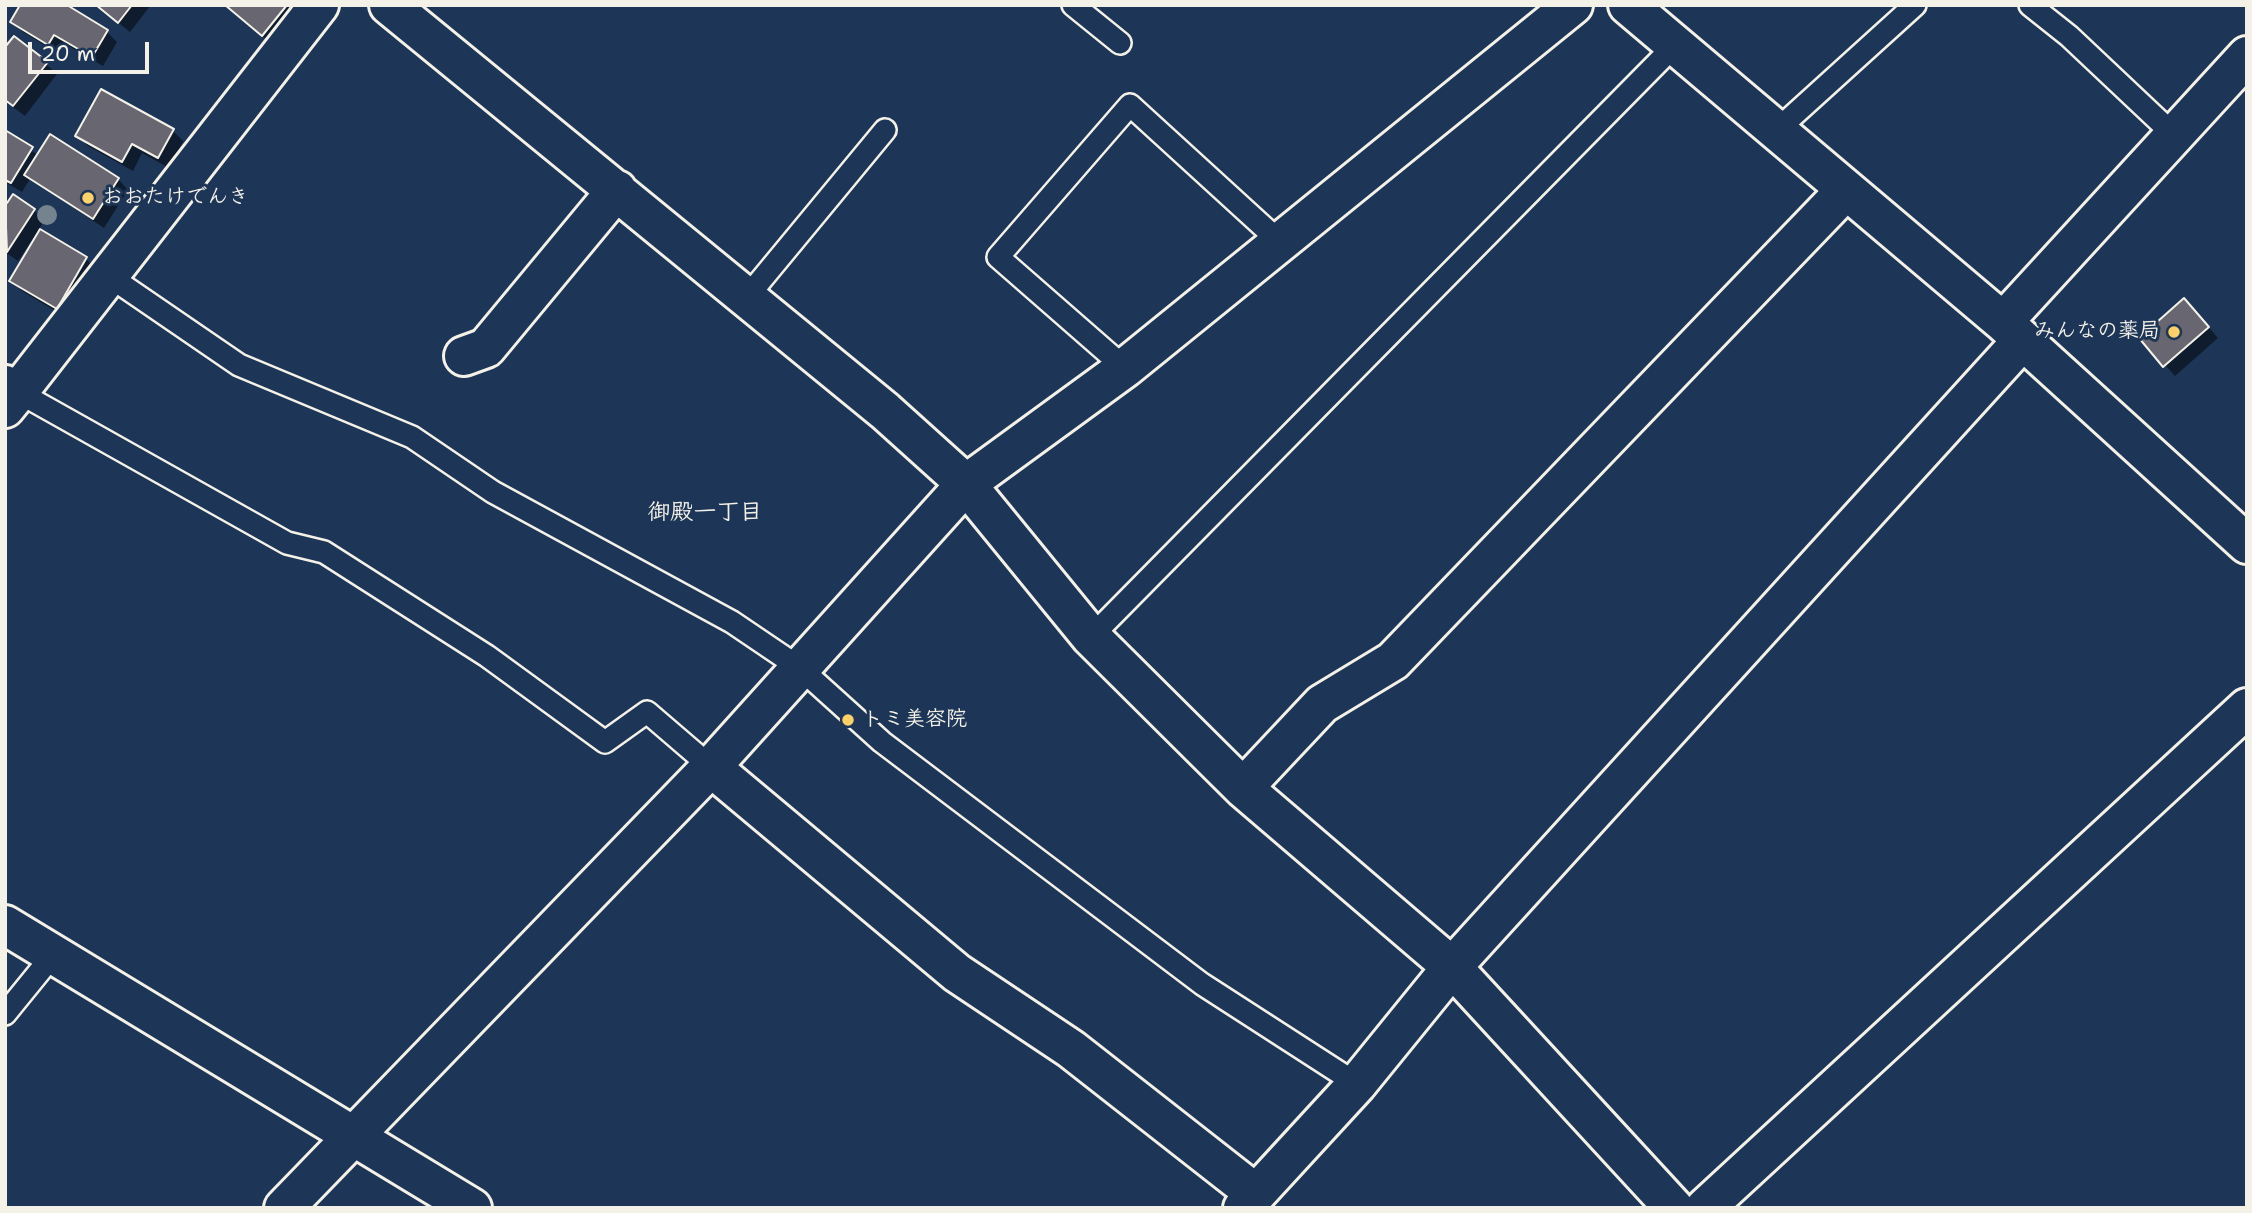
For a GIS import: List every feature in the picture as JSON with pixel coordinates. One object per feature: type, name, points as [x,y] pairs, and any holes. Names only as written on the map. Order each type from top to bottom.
[{"type":"street","points":[[10,395],[109,276],[319,5]]},
{"type":"street","points":[[389,5],[885,411],[966,484],[1091,637],[1243,788],[1452,967],[1674,1208]]},
{"type":"street","points":[[284,1208],[710,767],[966,484],[1125,368],[1573,5]]},
{"type":"street","points":[[1628,5],[2013,332],[2247,544]]},
{"type":"street","points":[[710,767],[957,973],[1071,1049],[1249,1201],[1357,1084],[1452,967],[2013,332],[2174,135],[2247,56]]},
{"type":"street","points":[[464,356],[486,348],[617,190]]},
{"type":"street","points":[[1243,788],[1322,704],[1393,661],[1846,190]]},
{"type":"street","points":[[1705,1208],[2247,708]]},
{"type":"street","points":[[5,925],[472,1208]]},
{"type":"lane","points":[[1073,5],[1120,43]]},
{"type":"lane","points":[[1776,131],[1915,5]]},
{"type":"lane","points":[[2030,5],[2070,36],[2174,135]]},
{"type":"lane","points":[[1091,637],[1675,45]]},
{"type":"lane","points":[[1125,368],[998,257],[1130,105],[1280,242]]},
{"type":"lane","points":[[747,297],[885,130]]},
{"type":"lane","points":[[109,276],[239,365],[412,437],[493,492],[732,622],[800,668],[882,741],[1202,984],[1357,1084]]},
{"type":"lane","points":[[10,395],[287,543],[324,552],[487,656],[605,742],[647,712],[710,767]]},
{"type":"lane","points":[[5,1014],[53,955]]},
{"type":"building","points":[[20,5],[67,5],[108,30],[92,57],[54,35],[48,45],[10,22]]},
{"type":"building","points":[[96,5],[132,5],[118,23]]},
{"type":"building","points":[[225,5],[287,5],[262,36]]},
{"type":"building","points":[[14,36],[48,62],[13,106],[5,100],[5,47]]},
{"type":"building","points":[[101,89],[174,129],[158,158],[132,144],[122,162],[75,136]]},
{"type":"building","points":[[5,130],[33,147],[11,183],[5,180]]},
{"type":"building","points":[[50,134],[119,178],[93,219],[24,175]]},
{"type":"building","points":[[13,194],[35,209],[7,252],[5,202],[7,203]]},
{"type":"building","points":[[40,229],[87,257],[57,309],[9,281]]},
{"type":"building","name":"みんなの薬局","points":[[2184,298],[2209,327],[2163,367],[2139,338]]},
{"type":"place","name":"おおたけでんき","points":[[88,198]]},
{"type":"place","name":"みんなの薬局","points":[[2174,332]]},
{"type":"place","name":"トミ美容院","points":[[848,720]]},
{"type":"district","name":"御殿一丁目","points":[[705,513]]}]
